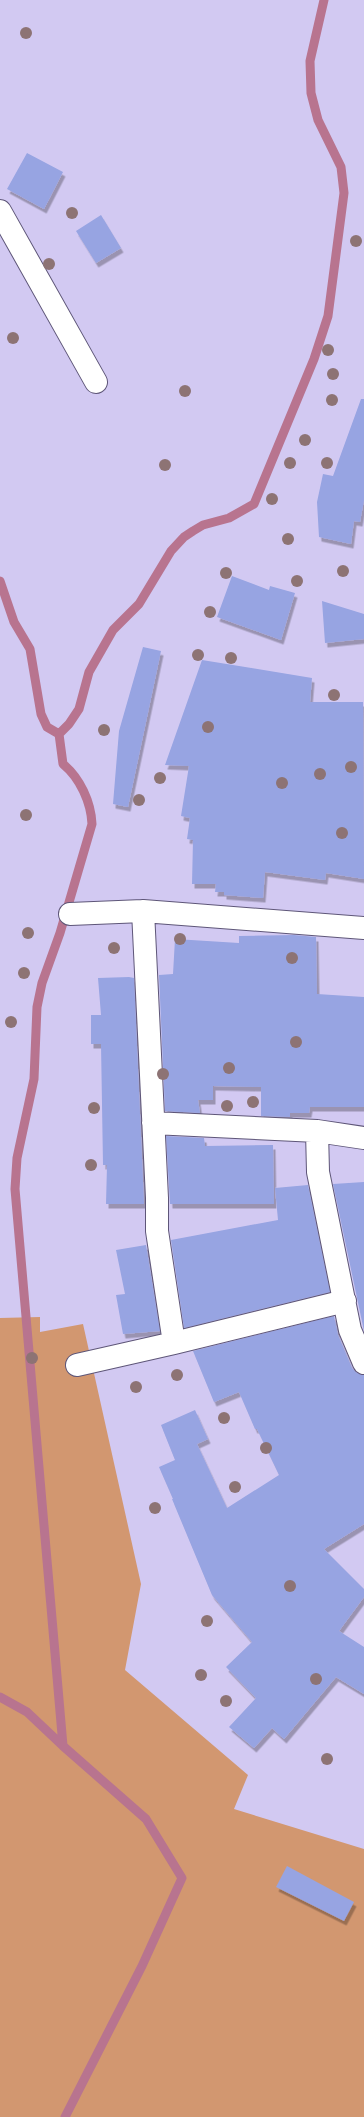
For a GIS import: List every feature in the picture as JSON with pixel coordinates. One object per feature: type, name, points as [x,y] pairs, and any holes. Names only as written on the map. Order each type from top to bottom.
[{"type":"street","points":[[0,211],[96,382]]},
{"type":"street","points":[[70,914],[143,911],[364,928]]},
{"type":"street","points":[[143,911],[154,1123],[157,1231],[174,1343]]},
{"type":"street","points":[[154,1123],[317,1131],[364,1138]]},
{"type":"street","points":[[317,1131],[318,1172],[350,1330],[364,1363]]},
{"type":"street","points":[[77,1365],[345,1301]]},
{"type":"shaded area","points":[[40,1317],[40,1332],[83,1324],[141,1584],[125,1670],[248,1775],[234,1809],[364,1849],[364,2117],[0,2117],[0,1318]]},
{"type":"building","points":[[27,153],[63,172],[44,209],[7,189]]},
{"type":"building","points":[[101,215],[121,248],[96,263],[76,231]]},
{"type":"building","points":[[361,399],[364,399],[364,500],[360,522],[354,521],[351,544],[319,537],[317,502],[323,474],[333,476]]},
{"type":"building","points":[[232,576],[269,590],[270,586],[295,593],[281,640],[217,617]]},
{"type":"building","points":[[322,601],[364,614],[364,639],[325,643]]},
{"type":"building","points":[[143,647],[161,651],[128,807],[113,804],[119,731]]},
{"type":"building","points":[[202,660],[312,678],[310,702],[363,702],[364,879],[326,873],[325,880],[265,872],[263,898],[224,895],[224,892],[215,892],[216,884],[192,884],[193,840],[187,839],[190,818],[181,816],[189,766],[165,765]]},
{"type":"building","points":[[294,935],[316,937],[317,994],[364,997],[364,1107],[310,1107],[309,1113],[290,1113],[290,1117],[261,1116],[261,1087],[213,1086],[213,1100],[198,1100],[200,1113],[165,1111],[159,975],[173,974],[175,939],[239,943],[239,936]]},
{"type":"building","points":[[98,978],[134,978],[144,1204],[106,1204],[107,1165],[103,1165],[101,1044],[91,1044],[91,1015],[101,1015]]},
{"type":"building","points":[[166,1136],[204,1138],[205,1146],[273,1145],[274,1204],[170,1204]]},
{"type":"building","points":[[364,1182],[364,1331],[333,1184]]},
{"type":"building","points":[[308,1185],[330,1292],[184,1328],[171,1240],[278,1220],[275,1188]]},
{"type":"building","points":[[146,1245],[160,1331],[123,1334],[116,1295],[125,1294],[116,1250]]},
{"type":"building","points":[[334,1316],[338,1335],[352,1368],[357,1373],[364,1375],[364,1524],[324,1549],[364,1589],[364,1597],[339,1631],[364,1647],[364,1694],[336,1677],[284,1739],[272,1728],[254,1748],[229,1727],[256,1698],[226,1667],[252,1642],[212,1595],[159,1467],[175,1460],[161,1425],[195,1410],[208,1439],[197,1444],[227,1508],[279,1475],[257,1429],[255,1429],[239,1392],[214,1402],[193,1351]]},
{"type":"building","points":[[287,1866],[354,1902],[344,1921],[276,1887]]},
{"type":"waterway","points":[[65,2117],[142,1966],[182,1878],[146,1819],[63,1746],[15,1189],[17,1158],[34,1079],[37,1007],[42,983],[60,933],[92,824],[84,791],[75,776],[63,764],[59,734],[69,724],[79,709],[89,672],[113,630],[139,604],[171,551],[184,537],[203,525],[229,518],[254,504],[314,359],[328,316],[344,193],[341,167],[318,120],[311,93],[310,61],[324,0]]},
{"type":"waterway","points":[[0,581],[14,622],[30,649],[41,714],[47,727],[59,734]]},
{"type":"waterway","points":[[0,1697],[27,1712],[63,1746]]}]
